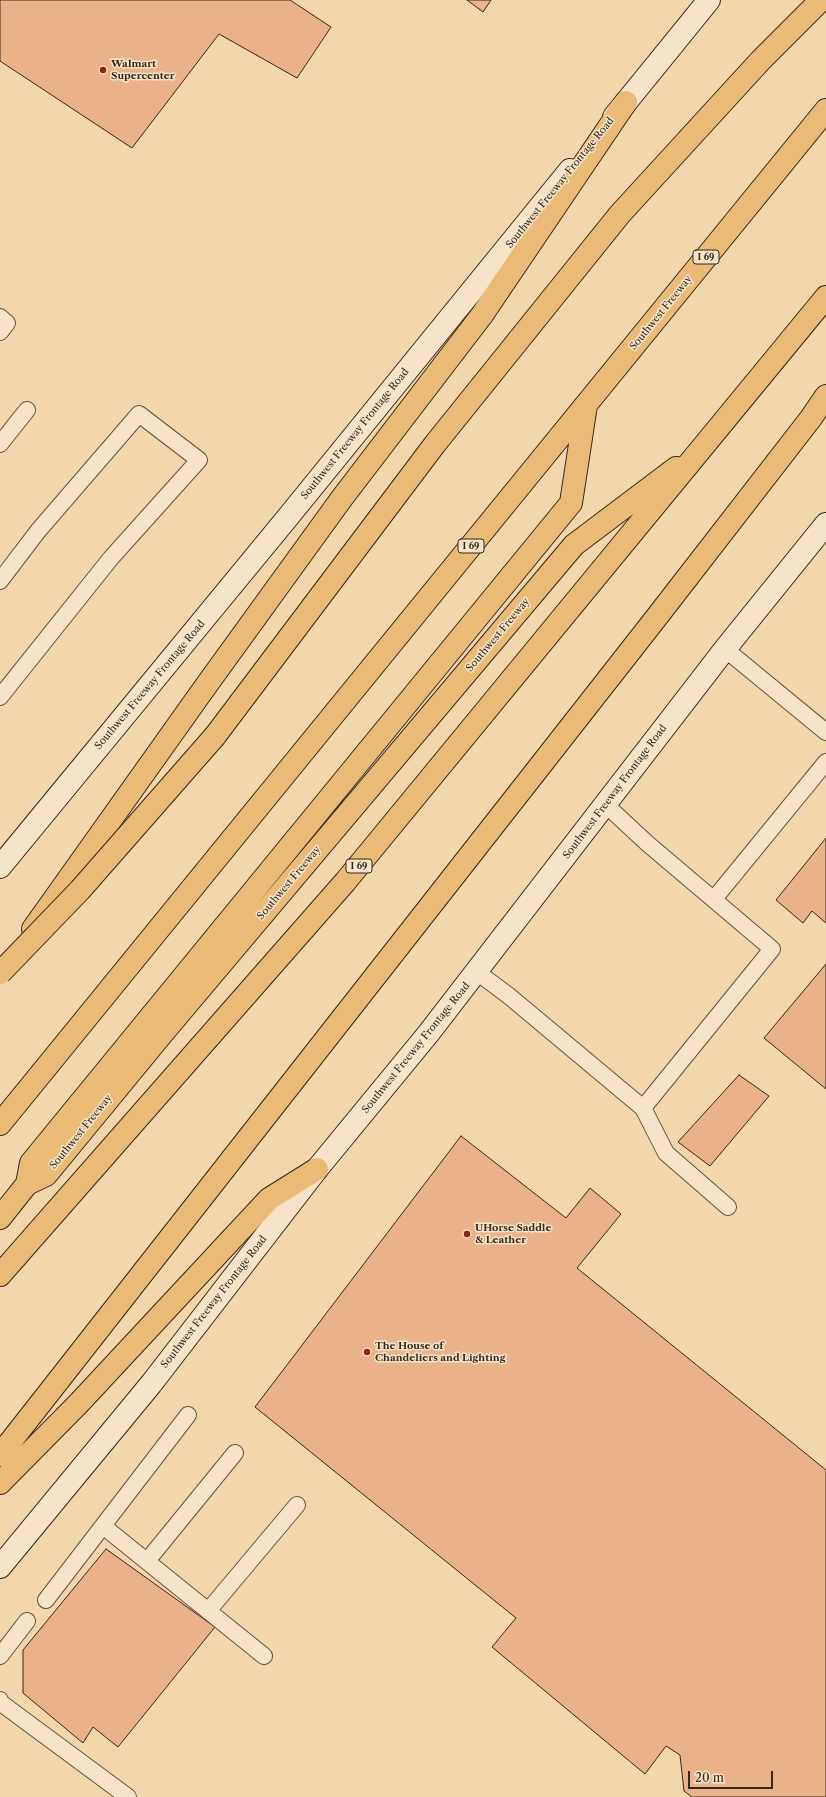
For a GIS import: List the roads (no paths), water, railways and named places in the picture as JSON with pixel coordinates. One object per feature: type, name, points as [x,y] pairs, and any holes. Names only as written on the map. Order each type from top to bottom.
[{"type":"highway","points":[[0,975],[80,890],[215,736],[435,444],[620,214],[761,60],[821,0]]},
{"type":"highway","points":[[0,975],[208,683],[338,504],[482,315],[626,102]]},
{"type":"highway","name":"Southwest Freeway","points":[[0,1124],[826,110]]},
{"type":"highway","name":"Southwest Freeway","points":[[0,1276],[345,882],[706,445],[826,297]]},
{"type":"highway","points":[[0,1455],[656,618],[811,418],[826,396]]},
{"type":"highway","name":"Southwest Freeway","points":[[27,1184],[31,1163],[571,503],[587,404]]},
{"type":"highway","name":"Southwest Freeway","points":[[27,1184],[46,1175],[167,1028],[574,545],[706,445]]},
{"type":"highway","points":[[0,1483],[79,1403],[269,1199],[317,1169]]},
{"type":"highway","points":[[0,1218],[27,1184]]},
{"type":"main road","name":"Southwest Freeway Frontage Road","points":[[0,867],[288,517],[709,0]]},
{"type":"main road","name":"Southwest Freeway Frontage Road","points":[[0,1567],[151,1384],[317,1169],[477,972],[725,649],[826,524]]},
{"type":"lane","points":[[0,317],[7,324],[0,332]]},
{"type":"lane","points":[[0,444],[27,410]]},
{"type":"lane","points":[[0,581],[38,531],[139,414],[199,460],[111,558],[0,697]]},
{"type":"lane","points":[[725,649],[826,732]]},
{"type":"lane","points":[[714,899],[826,762]]},
{"type":"lane","points":[[606,805],[772,949],[643,1108]]},
{"type":"lane","points":[[477,972],[509,996],[643,1108],[666,1153],[728,1207]]},
{"type":"lane","points":[[46,1600],[188,1415]]},
{"type":"lane","points":[[147,1561],[235,1453]]},
{"type":"lane","points":[[208,1610],[297,1505]]},
{"type":"lane","points":[[103,1526],[264,1656]]},
{"type":"lane","points":[[0,1656],[27,1621]]},
{"type":"lane","points":[[0,1700],[1,1703],[128,1797]]},
{"type":"place","name":"Walmart Supercenter","points":[[103,70]]},
{"type":"place","name":"UHorse Saddle & Leather","points":[[467,1234]]},
{"type":"place","name":"The House of Chandeliers and Lighting","points":[[367,1352]]}]
